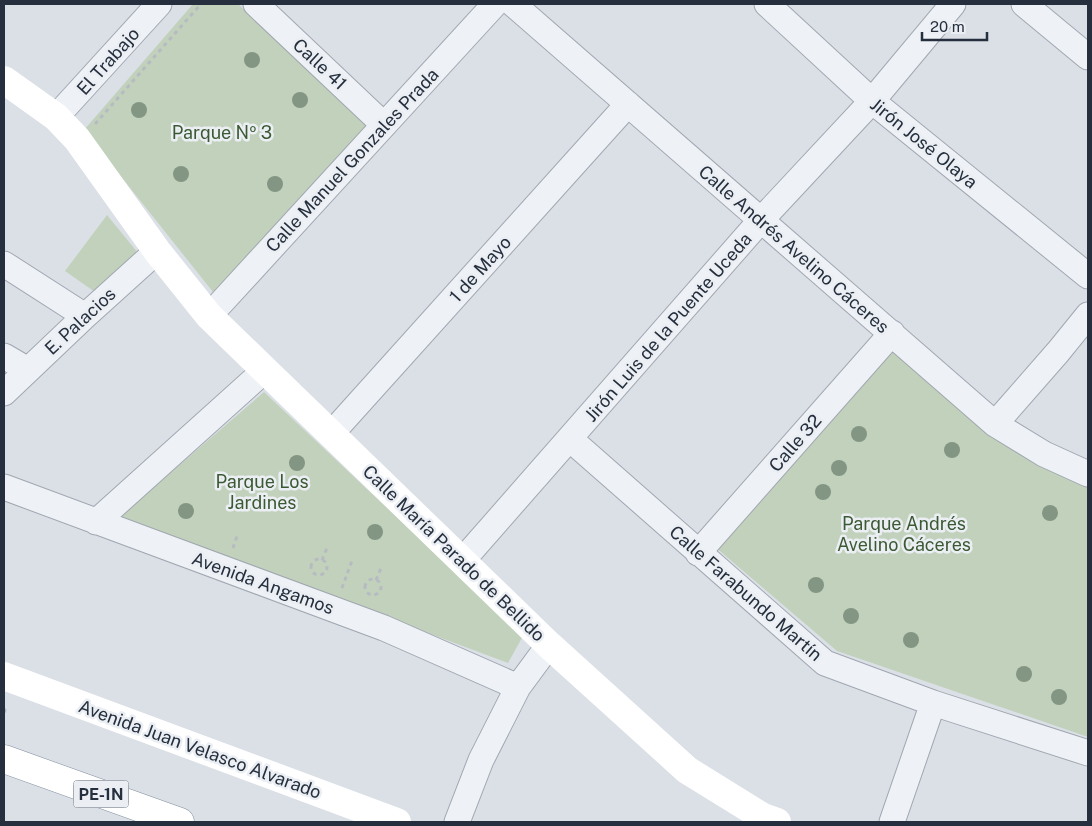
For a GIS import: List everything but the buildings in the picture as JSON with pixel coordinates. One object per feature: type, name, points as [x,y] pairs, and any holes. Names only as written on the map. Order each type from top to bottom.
[{"type":"main road","name":"Calle María Parado de Bellido","points":[[4,80],[56,117],[77,139],[157,251],[209,316],[462,561],[549,644],[687,770],[764,817],[777,822]]},
{"type":"main road","name":"Avenida Juan Velasco Alvarado","points":[[4,676],[397,822]]},
{"type":"main road","name":"PE-1N","points":[[4,758],[180,822]]},
{"type":"street","name":"El Trabajo","points":[[56,117],[159,4]]},
{"type":"street","name":"Calle 41","points":[[256,4],[384,125]]},
{"type":"street","name":"Calle Manuel Gonzales Prada","points":[[209,316],[495,4]]},
{"type":"street","name":"Calle Andrés Avelino Cáceres","points":[[513,4],[996,424],[1044,454],[1088,474]]},
{"type":"street","name":"Jirón José Olaya","points":[[766,4],[872,101],[1088,276]]},
{"type":"street","name":"Jirón Luis de la Puente Uceda","points":[[462,561],[761,220],[872,101],[953,4]]},
{"type":"street","points":[[1024,4],[1088,57]]},
{"type":"street","name":"1 de Mayo","points":[[331,434],[628,104]]},
{"type":"street","name":"E. Palacios","points":[[4,393],[157,251]]},
{"type":"street","points":[[4,264],[85,316]]},
{"type":"street","points":[[996,424],[1088,315]]},
{"type":"street","name":"Calle 32","points":[[698,552],[892,333]]},
{"type":"street","points":[[4,356],[28,370]]},
{"type":"street","points":[[96,522],[265,370]]},
{"type":"street","name":"Calle Farabundo Martín","points":[[570,439],[825,663],[933,704],[1088,753]]},
{"type":"street","name":"Avenida Angamos","points":[[4,487],[384,628],[518,687]]},
{"type":"street","points":[[457,822],[481,760],[518,687],[549,644]]},
{"type":"street","points":[[892,822],[933,704]]},
{"type":"path","points":[[93,127],[201,4]]},
{"type":"path","points":[[322,560],[327,548]]},
{"type":"path","points":[[339,595],[354,558]]},
{"type":"path","points":[[322,560],[326,565],[324,572],[318,574],[313,572],[311,567],[313,561],[322,560]]},
{"type":"path","points":[[376,580],[381,568]]},
{"type":"path","points":[[372,579],[376,580],[380,584],[380,591],[372,596],[364,588],[366,582],[372,579]]},
{"type":"path","points":[[4,709],[4,714]]},
{"type":"green space","name":"Parque Nº 3","points":[[193,4],[238,4],[370,125],[217,297],[84,130]]},
{"type":"green space","points":[[107,215],[138,253],[95,292],[65,271]]},
{"type":"green space","name":"Parque Andrés Avelino Cáceres","points":[[891,347],[1043,467],[1088,487],[1088,737],[837,651],[714,546]]},
{"type":"green space","name":"Parque Los Jardines","points":[[264,392],[523,636],[508,663],[119,517]]}]
